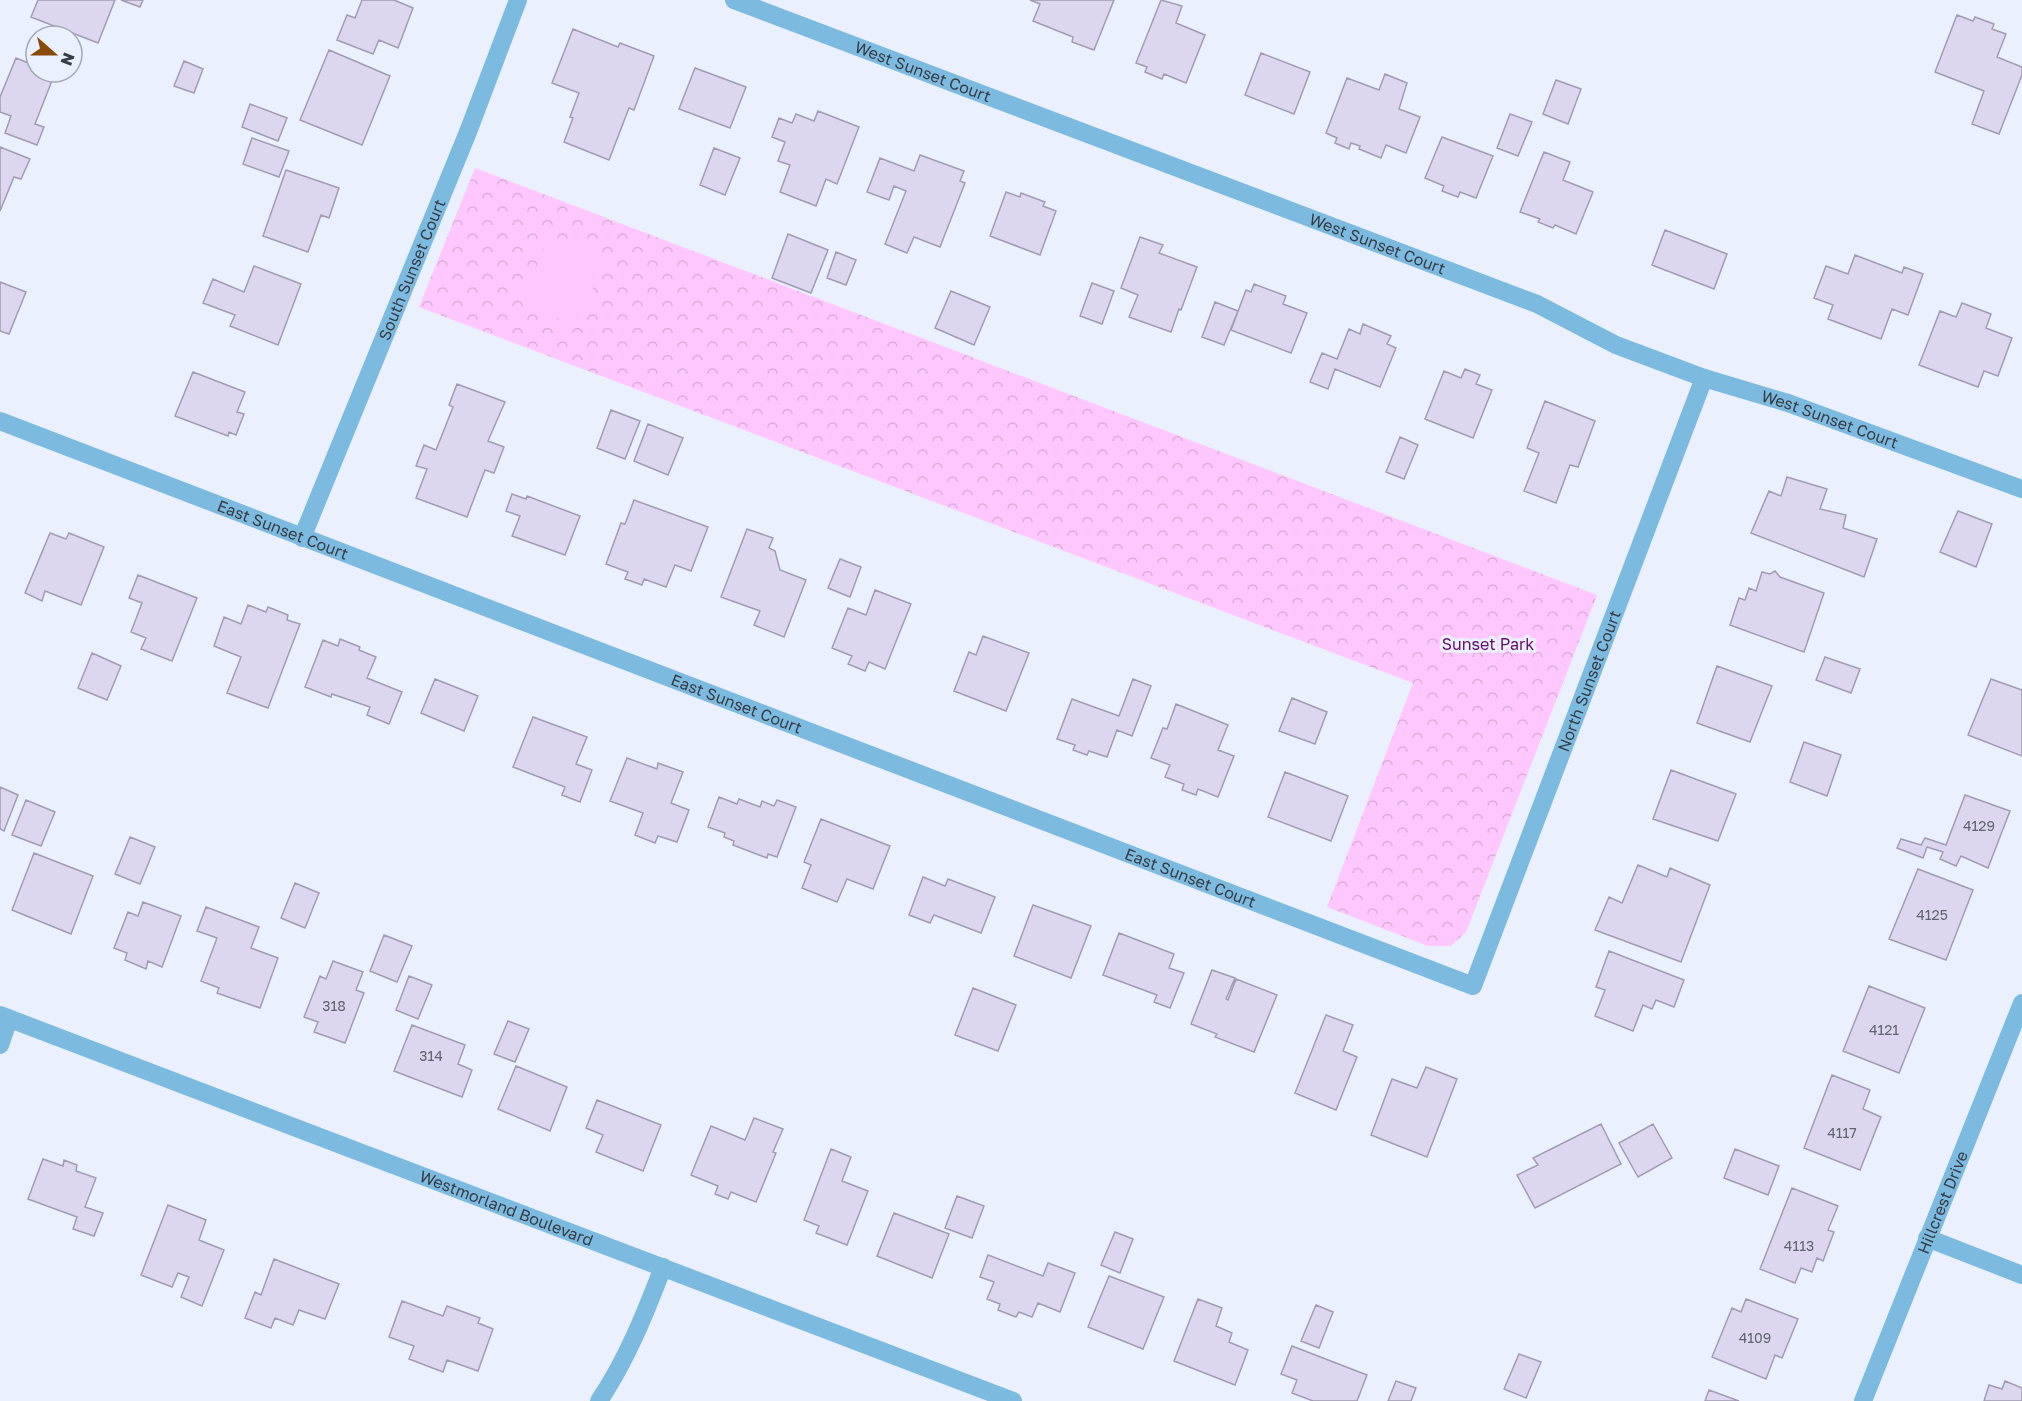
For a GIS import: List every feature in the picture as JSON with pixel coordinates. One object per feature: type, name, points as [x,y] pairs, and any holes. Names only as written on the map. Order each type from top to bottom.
[{"type":"street","name":"South Sunset Court","points":[[302,538],[468,132],[518,0]]},
{"type":"street","name":"West Sunset Court","points":[[734,0],[1538,304],[1616,345],[1704,378],[1788,403],[2022,489]]},
{"type":"street","name":"North Sunset Court","points":[[1473,986],[1704,378]]},
{"type":"street","name":"East Sunset Court","points":[[0,421],[1473,986]]},
{"type":"street","name":"Hillcrest Drive","points":[[1863,1401],[2022,1003]]},
{"type":"street","points":[[0,1045],[5,1017]]},
{"type":"street","name":"Westmorland Boulevard","points":[[5,1017],[1013,1401]]},
{"type":"street","points":[[1927,1238],[2022,1275]]},
{"type":"street","points":[[599,1401],[615,1377],[642,1323],[663,1267]]},
{"type":"green space","name":"Sunset Park","points":[[475,168],[1597,595],[1466,932],[1451,946],[1428,946],[1327,907],[1413,683],[419,307]]},
{"type":"green space","points":[[549,235],[605,257],[578,326],[522,304]]},
{"type":"building","points":[[38,0],[115,0],[98,43],[84,38],[84,24],[49,24],[31,17]]},
{"type":"building","points":[[121,0],[143,0],[140,7]]},
{"type":"building","points":[[362,0],[394,0],[413,8],[398,48],[379,40],[373,54],[337,40],[347,15],[355,18]]},
{"type":"building","points":[[1030,0],[1114,0],[1094,50],[1072,42],[1073,37],[1033,21],[1040,4]]},
{"type":"building","points":[[1161,0],[1182,6],[1176,23],[1205,35],[1186,83],[1164,74],[1162,79],[1145,72],[1147,67],[1136,63]]},
{"type":"building","points":[[1957,15],[1973,21],[1975,17],[1994,24],[1992,29],[2006,34],[1997,57],[2022,67],[2022,75],[1999,134],[1972,124],[1984,91],[1935,72]]},
{"type":"building","points":[[573,29],[618,47],[620,43],[654,56],[634,110],[629,108],[609,160],[564,142],[579,93],[552,83]]},
{"type":"building","points":[[329,50],[390,76],[362,145],[300,120]]},
{"type":"building","points":[[1261,53],[1310,72],[1294,114],[1245,95]]},
{"type":"building","points":[[16,58],[24,61],[24,84],[51,84],[35,124],[44,127],[37,145],[5,133],[11,116],[0,112],[0,97]]},
{"type":"building","points":[[184,61],[203,69],[194,93],[174,86]]},
{"type":"building","points":[[695,68],[746,87],[730,128],[679,109]]},
{"type":"building","points":[[1385,74],[1407,83],[1399,109],[1420,117],[1406,153],[1386,145],[1381,158],[1351,143],[1349,149],[1335,143],[1337,138],[1326,133],[1347,78],[1379,90]]},
{"type":"building","points":[[1556,80],[1581,89],[1568,124],[1543,114]]},
{"type":"building","points":[[250,104],[287,118],[278,141],[242,127]]},
{"type":"building","points":[[818,111],[859,127],[837,184],[826,179],[816,206],[780,192],[790,165],[778,161],[785,142],[772,137],[779,118],[792,123],[796,114],[814,121]]},
{"type":"building","points":[[1510,114],[1532,122],[1518,156],[1497,148]]},
{"type":"building","points":[[1442,137],[1493,156],[1476,198],[1460,192],[1458,197],[1442,191],[1444,186],[1425,178]]},
{"type":"building","points":[[252,138],[289,151],[279,177],[243,164]]},
{"type":"building","points":[[0,147],[30,159],[21,179],[14,177],[0,211]]},
{"type":"building","points":[[714,148],[740,158],[725,195],[700,185]]},
{"type":"building","points":[[1544,152],[1570,162],[1563,180],[1593,192],[1576,234],[1555,225],[1553,228],[1538,222],[1540,219],[1520,212]]},
{"type":"building","points":[[920,155],[964,171],[960,181],[965,183],[940,247],[914,237],[907,253],[885,244],[906,191],[894,186],[889,200],[867,192],[880,158],[914,171]]},
{"type":"building","points":[[286,170],[339,188],[329,218],[321,215],[308,252],[263,236]]},
{"type":"building","points":[[1006,192],[1020,197],[1021,193],[1045,202],[1043,206],[1056,211],[1040,255],[990,236]]},
{"type":"building","points":[[1665,230],[1727,254],[1714,289],[1652,265]]},
{"type":"building","points":[[788,234],[828,250],[811,293],[772,278]]},
{"type":"building","points":[[1140,237],[1163,245],[1159,253],[1197,267],[1171,332],[1129,317],[1138,295],[1121,288]]},
{"type":"building","points":[[836,252],[856,260],[846,285],[827,278]]},
{"type":"building","points":[[1855,255],[1902,273],[1904,267],[1923,274],[1908,315],[1892,309],[1881,339],[1828,319],[1833,305],[1814,298],[1826,266],[1848,274]]},
{"type":"building","points":[[254,266],[301,284],[278,345],[230,326],[235,315],[203,303],[213,279],[244,292]]},
{"type":"building","points":[[0,282],[26,292],[9,334],[0,331]]},
{"type":"building","points":[[1092,283],[1114,291],[1102,324],[1080,316]]},
{"type":"building","points":[[1254,284],[1286,296],[1283,304],[1307,313],[1291,353],[1231,330],[1246,290],[1251,292]]},
{"type":"building","points":[[951,291],[990,307],[974,345],[935,328]]},
{"type":"building","points":[[1215,302],[1238,311],[1224,345],[1202,337]]},
{"type":"building","points":[[1962,303],[1991,314],[1986,328],[2012,338],[1998,376],[1984,371],[1978,387],[1919,365],[1940,311],[1956,317]]},
{"type":"building","points":[[1363,324],[1391,336],[1387,344],[1396,348],[1380,387],[1335,369],[1328,389],[1310,382],[1322,353],[1337,359],[1349,329],[1360,334]]},
{"type":"building","points":[[1465,369],[1480,375],[1476,384],[1492,390],[1473,438],[1425,419],[1444,371],[1461,378]]},
{"type":"building","points":[[193,372],[245,392],[237,412],[244,414],[236,435],[229,432],[228,436],[175,416]]},
{"type":"building","points":[[457,384],[505,402],[488,441],[504,447],[494,473],[485,470],[467,517],[416,498],[427,469],[416,466],[424,445],[436,450],[453,407],[449,405]]},
{"type":"building","points":[[1545,401],[1595,421],[1578,467],[1570,465],[1556,503],[1524,491],[1539,453],[1527,448]]},
{"type":"building","points":[[611,410],[640,421],[625,459],[597,448]]},
{"type":"building","points":[[648,424],[683,438],[668,475],[634,461]]},
{"type":"building","points":[[1400,437],[1418,445],[1404,479],[1386,472]]},
{"type":"building","points":[[1787,477],[1827,489],[1820,509],[1846,515],[1843,528],[1877,539],[1864,577],[1751,533],[1769,491],[1781,496]]},
{"type":"building","points":[[512,494],[526,499],[527,496],[580,516],[565,555],[512,536],[520,516],[506,511]]},
{"type":"building","points":[[634,500],[708,527],[691,571],[675,565],[666,587],[644,579],[642,585],[625,579],[628,572],[606,564],[621,523],[625,524]]},
{"type":"building","points":[[1958,511],[1992,524],[1976,567],[1940,552]]},
{"type":"building","points":[[747,529],[773,538],[769,548],[775,551],[780,570],[806,580],[784,637],[754,625],[760,611],[721,597]]},
{"type":"building","points":[[50,533],[66,539],[69,533],[104,547],[81,605],[45,591],[42,601],[25,593]]},
{"type":"building","points":[[840,559],[861,567],[850,597],[828,588]]},
{"type":"building","points":[[1775,571],[1780,577],[1824,593],[1804,652],[1730,625],[1739,598],[1745,600],[1749,588],[1756,591],[1762,572],[1770,574]]},
{"type":"building","points":[[138,575],[197,598],[172,661],[141,649],[146,638],[131,632],[142,603],[129,598]]},
{"type":"building","points":[[875,590],[911,604],[885,669],[869,662],[865,671],[848,664],[852,656],[832,648],[848,608],[866,615]]},
{"type":"building","points":[[248,605],[266,612],[268,607],[288,615],[287,620],[300,624],[268,708],[227,693],[241,657],[214,646],[224,617],[241,624]]},
{"type":"building","points":[[983,636],[1029,653],[1006,711],[954,691],[969,652],[976,655]]},
{"type":"building","points":[[340,639],[376,657],[367,678],[402,692],[389,724],[367,715],[370,707],[332,694],[331,697],[305,687],[323,640],[338,646]]},
{"type":"building","points":[[92,653],[121,666],[107,700],[78,688]]},
{"type":"building","points":[[1825,657],[1860,669],[1851,693],[1816,680]]},
{"type":"building","points":[[1717,666],[1772,686],[1750,742],[1697,723]]},
{"type":"building","points":[[435,679],[478,696],[464,731],[421,713]]},
{"type":"building","points":[[1133,679],[1151,686],[1132,736],[1117,730],[1107,757],[1089,751],[1087,755],[1073,750],[1075,745],[1057,739],[1072,699],[1119,716]]},
{"type":"building","points":[[1991,679],[2022,690],[2022,756],[1968,735]]},
{"type":"building","points":[[1292,698],[1327,712],[1315,744],[1279,731]]},
{"type":"building","points":[[1176,704],[1228,725],[1218,750],[1234,756],[1218,797],[1198,789],[1196,795],[1182,790],[1184,784],[1165,777],[1170,765],[1151,758],[1163,728],[1167,729]]},
{"type":"building","points":[[533,717],[587,737],[576,764],[592,770],[580,802],[562,795],[565,787],[513,767]]},
{"type":"building","points":[[1804,742],[1841,755],[1827,796],[1790,782]]},
{"type":"building","points":[[627,758],[657,769],[658,763],[683,772],[671,803],[689,810],[677,842],[658,836],[655,843],[635,835],[643,813],[610,801]]},
{"type":"building","points":[[1671,770],[1736,794],[1718,841],[1653,819]]},
{"type":"building","points":[[1285,772],[1348,796],[1331,841],[1268,817]]},
{"type":"building","points":[[0,787],[18,795],[4,831],[0,829]]},
{"type":"building","points":[[1965,795],[2010,811],[1988,868],[1961,856],[1956,866],[1940,859],[1943,852],[1927,847],[1923,858],[1897,848],[1901,839],[1921,845],[1925,838],[1946,845]]},
{"type":"building","points":[[719,797],[737,804],[739,799],[760,807],[762,801],[774,806],[777,800],[796,807],[777,857],[768,854],[767,858],[733,845],[734,841],[724,837],[725,833],[708,827]]},
{"type":"building","points":[[26,800],[55,812],[41,846],[12,835]]},
{"type":"building","points":[[821,819],[890,846],[873,889],[847,879],[837,902],[802,888],[811,865],[804,862]]},
{"type":"building","points":[[130,837],[155,847],[140,884],[115,874]]},
{"type":"building","points":[[34,853],[93,876],[71,934],[12,910]]},
{"type":"building","points":[[1638,865],[1667,877],[1670,868],[1710,885],[1681,962],[1595,930],[1609,897],[1622,903]]},
{"type":"building","points":[[1918,869],[1973,890],[1946,960],[1889,939]]},
{"type":"building","points":[[923,877],[945,886],[948,879],[995,897],[981,933],[934,915],[930,923],[909,915]]},
{"type":"building","points":[[295,883],[319,893],[305,928],[281,918]]},
{"type":"building","points":[[143,902],[181,916],[162,967],[148,961],[146,969],[125,960],[127,953],[114,948],[128,912],[138,916]]},
{"type":"building","points":[[1033,905],[1091,926],[1071,978],[1014,956]]},
{"type":"building","points":[[206,907],[259,927],[251,948],[278,958],[260,1008],[217,993],[219,988],[201,981],[217,938],[197,931]]},
{"type":"building","points":[[1119,933],[1174,954],[1169,968],[1184,973],[1170,1008],[1154,1002],[1157,995],[1103,975]]},
{"type":"building","points":[[384,935],[412,946],[397,982],[370,971]]},
{"type":"building","points":[[1609,951],[1684,980],[1674,1007],[1656,1000],[1652,1009],[1643,1005],[1633,1031],[1595,1016],[1605,990],[1596,987]]},
{"type":"building","points":[[333,961],[363,972],[356,990],[364,993],[345,1043],[314,1032],[318,1022],[304,1017],[320,976],[326,979]]},
{"type":"building","points":[[1212,970],[1235,978],[1226,999],[1228,1000],[1236,979],[1277,995],[1254,1052],[1215,1037],[1217,1034],[1191,1024]]},
{"type":"building","points":[[409,976],[432,985],[418,1019],[396,1010]]},
{"type":"building","points":[[1869,986],[1925,1008],[1899,1073],[1843,1051]]},
{"type":"building","points":[[973,988],[1016,1005],[998,1051],[955,1035]]},
{"type":"building","points":[[1326,1015],[1353,1025],[1343,1051],[1357,1057],[1336,1110],[1295,1093]]},
{"type":"building","points":[[508,1021],[529,1029],[515,1062],[494,1054]]},
{"type":"building","points":[[412,1025],[465,1045],[458,1064],[472,1070],[462,1097],[394,1071]]},
{"type":"building","points":[[516,1066],[567,1087],[550,1131],[498,1109]]},
{"type":"building","points":[[1426,1067],[1457,1079],[1427,1157],[1371,1135],[1392,1079],[1417,1088]]},
{"type":"building","points":[[1832,1075],[1870,1090],[1863,1109],[1881,1117],[1860,1170],[1804,1148]]},
{"type":"building","points":[[597,1100],[661,1125],[643,1171],[596,1152],[603,1135],[586,1128]]},
{"type":"building","points":[[754,1118],[783,1129],[756,1202],[731,1192],[728,1199],[715,1194],[718,1186],[691,1175],[711,1126],[745,1140]]},
{"type":"building","points":[[1601,1124],[1621,1164],[1535,1208],[1517,1175],[1538,1165],[1533,1158]]},
{"type":"building","points":[[1653,1124],[1672,1158],[1638,1177],[1619,1143]]},
{"type":"building","points":[[831,1149],[851,1157],[842,1181],[868,1191],[847,1245],[816,1233],[819,1226],[804,1220]]},
{"type":"building","points":[[1735,1149],[1779,1166],[1768,1195],[1724,1178]]},
{"type":"building","points":[[43,1159],[63,1166],[64,1160],[77,1165],[76,1171],[96,1178],[85,1207],[103,1213],[94,1236],[73,1229],[77,1217],[28,1199]]},
{"type":"building","points":[[1792,1188],[1838,1206],[1828,1230],[1834,1232],[1823,1261],[1817,1258],[1812,1272],[1801,1268],[1795,1283],[1760,1269]]},
{"type":"building","points":[[957,1196],[984,1206],[972,1238],[945,1228]]},
{"type":"building","points":[[168,1205],[206,1220],[199,1240],[224,1250],[202,1306],[181,1297],[189,1277],[178,1273],[172,1287],[141,1275]]},
{"type":"building","points":[[894,1213],[949,1234],[932,1278],[877,1256]]},
{"type":"building","points":[[1115,1232],[1133,1239],[1120,1273],[1101,1265]]},
{"type":"building","points":[[988,1255],[1043,1276],[1048,1263],[1075,1273],[1060,1312],[1038,1303],[1032,1317],[1019,1312],[1016,1317],[998,1310],[1000,1304],[987,1299],[994,1282],[980,1277]]},
{"type":"building","points":[[274,1259],[339,1284],[325,1319],[299,1310],[293,1325],[275,1318],[271,1328],[245,1318],[255,1292],[261,1295]]},
{"type":"building","points":[[1109,1276],[1164,1297],[1143,1349],[1088,1327]]},
{"type":"building","points":[[1198,1299],[1222,1308],[1216,1326],[1232,1333],[1229,1342],[1248,1350],[1235,1385],[1174,1361]]},
{"type":"building","points":[[1746,1299],[1798,1319],[1782,1358],[1775,1355],[1766,1379],[1712,1357],[1732,1308],[1741,1312]]},
{"type":"building","points":[[402,1301],[443,1316],[447,1306],[480,1318],[478,1323],[493,1329],[478,1371],[447,1360],[443,1372],[409,1359],[414,1346],[389,1337]]},
{"type":"building","points":[[1316,1305],[1333,1312],[1319,1348],[1301,1341]]},
{"type":"building","points":[[1292,1346],[1367,1375],[1357,1401],[1313,1401],[1292,1393],[1297,1380],[1281,1374]]},
{"type":"building","points":[[1519,1354],[1541,1362],[1526,1398],[1504,1389]]},
{"type":"building","points":[[1396,1381],[1416,1388],[1411,1401],[1388,1401]]},
{"type":"building","points":[[2005,1381],[2022,1388],[2022,1401],[1984,1401],[1989,1385],[2002,1389]]},
{"type":"building","points":[[1709,1390],[1739,1401],[1705,1401]]}]
